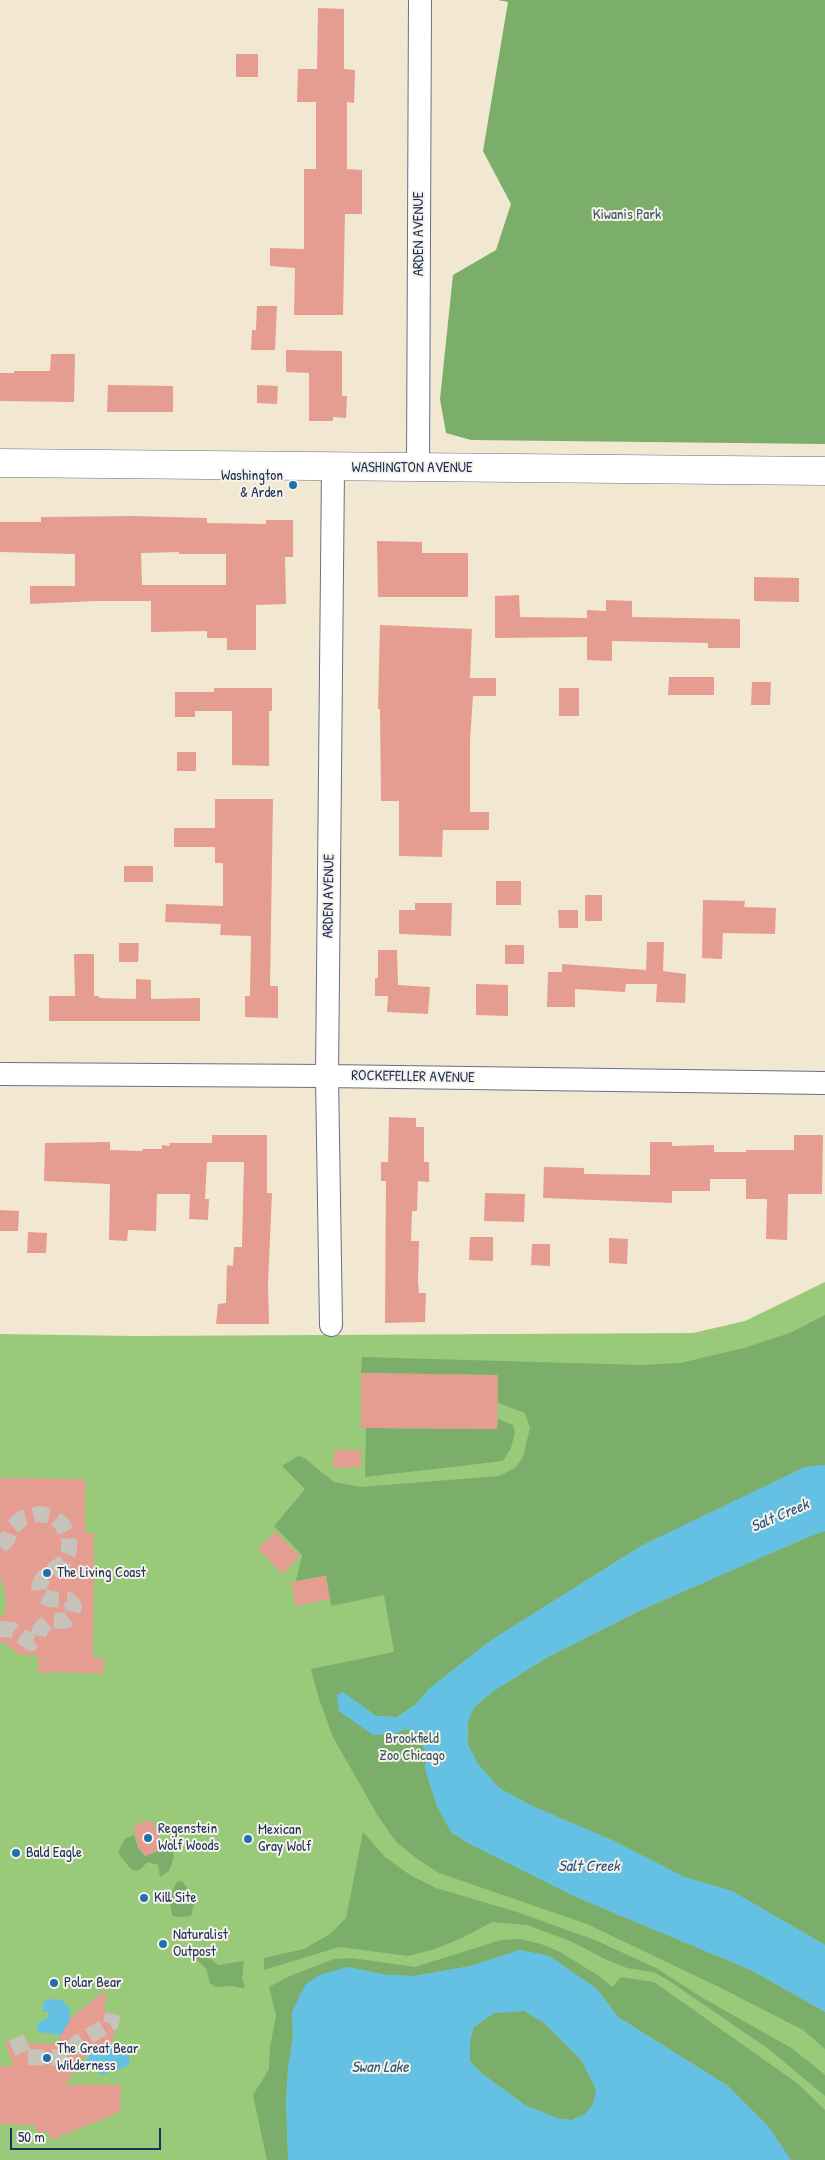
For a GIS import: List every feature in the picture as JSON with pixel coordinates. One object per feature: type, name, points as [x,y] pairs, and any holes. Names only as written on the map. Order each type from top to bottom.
[{"type":"street","name":"ARDEN AVENUE","points":[[418,468],[420,0]]},
{"type":"street","name":"WASHINGTON AVENUE","points":[[0,464],[333,468],[825,470]]},
{"type":"street","name":"ARDEN AVENUE","points":[[331,1325],[327,1076],[333,468]]},
{"type":"street","name":"ROCKEFELLER AVENUE","points":[[0,1074],[327,1076],[825,1083]]},
{"type":"green space","name":"Kiwanis Park","points":[[498,0],[825,0],[825,444],[471,440],[446,433],[440,399],[453,275],[496,250],[511,204],[483,151],[508,2]]},
{"type":"green space","name":"Brookfield Zoo Chicago","points":[[825,1282],[825,2160],[0,2160],[0,1334],[134,1336],[693,1333],[745,1321]]},
{"type":"green space","points":[[825,1315],[825,1465],[805,1467],[641,1546],[490,1641],[430,1688],[416,1704],[397,1717],[376,1716],[343,1692],[394,1734],[405,1729],[416,1732],[421,1738],[426,1772],[437,1806],[451,1832],[468,1843],[576,1897],[751,1970],[825,2012],[825,2049],[803,2030],[721,1988],[587,1924],[439,1873],[396,1842],[378,1816],[333,1737],[319,1699],[311,1669],[394,1652],[384,1595],[331,1606],[325,1576],[296,1581],[302,1555],[274,1526],[305,1489],[282,1466],[298,1456],[303,1457],[334,1482],[361,1487],[499,1476],[515,1468],[523,1457],[530,1428],[525,1413],[498,1403],[498,1375],[361,1373],[362,1357],[641,1365],[680,1363],[744,1348],[790,1333]]},
{"type":"green space","points":[[498,1419],[513,1425],[515,1432],[511,1448],[503,1461],[365,1477],[366,1428],[497,1429]]},
{"type":"green space","points":[[825,1531],[825,1945],[732,1891],[684,1877],[614,1841],[532,1806],[499,1788],[478,1764],[468,1745],[468,1721],[474,1707],[495,1690],[548,1657],[641,1610]]},
{"type":"green space","points":[[363,1832],[385,1857],[410,1875],[436,1888],[517,1912],[595,1940],[658,1969],[701,1997],[793,2049],[825,2075],[825,2096],[770,2050],[668,1980],[653,1972],[627,1968],[570,1941],[527,1925],[492,1922],[462,1938],[435,1949],[408,1956],[339,1947],[264,1970],[264,1958],[304,1949],[330,1934],[346,1918]]},
{"type":"green space","points":[[134,1835],[138,1848],[145,1856],[160,1850],[161,1841],[171,1847],[174,1856],[169,1871],[160,1877],[158,1865],[148,1862],[138,1871],[131,1869],[118,1852],[125,1839]]},
{"type":"green space","points":[[182,1881],[195,1899],[191,1916],[177,1917],[172,1915],[169,1897],[177,1882]]},
{"type":"green space","points":[[521,1939],[541,1944],[560,1952],[599,1976],[612,1987],[621,1977],[654,1982],[797,2083],[825,2110],[825,2160],[791,2160],[728,2086],[618,2017],[597,1989],[549,1956],[520,1950],[471,1966],[414,1976],[386,1975],[348,1967],[305,1986],[292,2012],[293,2037],[286,2099],[288,2160],[267,2160],[253,2095],[269,2069],[270,2047],[276,2016],[269,1987],[290,1976],[334,1959],[352,1958],[415,1967],[501,1940]]},
{"type":"green space","points":[[198,1949],[218,1965],[244,1961],[242,1979],[245,1986],[243,1988],[232,1986],[215,1987],[210,1983],[206,1968],[190,1954],[191,1950]]},
{"type":"green space","points":[[525,2011],[544,2023],[582,2061],[596,2089],[594,2105],[585,2114],[572,2120],[559,2119],[525,2105],[481,2073],[470,2061],[470,2042],[473,2028],[494,2013]]},
{"type":"water","name":"Salt Creek","points":[[825,1465],[825,1531],[641,1610],[548,1657],[495,1690],[474,1707],[468,1721],[467,1735],[468,1745],[478,1764],[499,1788],[532,1806],[614,1841],[684,1877],[732,1891],[825,1945],[825,2012],[751,1970],[576,1897],[468,1843],[451,1832],[437,1806],[426,1772],[421,1738],[416,1732],[405,1729],[394,1734],[373,1735],[339,1711],[337,1695],[343,1692],[376,1716],[398,1717],[416,1704],[430,1688],[490,1641],[641,1546],[805,1467]]},
{"type":"water","name":"Swan Lake","points":[[520,1950],[549,1956],[597,1989],[618,2017],[728,2086],[768,2126],[791,2160],[288,2160],[286,2099],[293,2037],[292,2012],[305,1985],[319,1975],[348,1967],[386,1975],[414,1976],[471,1966]],"holes":[[[525,2011],[544,2023],[582,2061],[596,2089],[593,2105],[585,2114],[572,2120],[559,2119],[525,2105],[481,2073],[470,2061],[470,2042],[473,2028],[494,2013]]]},
{"type":"water","points":[[45,1999],[62,2000],[71,2010],[69,2015],[71,2018],[62,2035],[38,2032],[37,2024],[49,2016],[48,2012],[42,2012]]},
{"type":"water","points":[[112,2044],[126,2052],[128,2051],[130,2065],[101,2075],[86,2060],[89,2056],[89,2050]]},
{"type":"building","points":[[318,8],[344,9],[344,69],[355,70],[354,103],[347,102],[347,169],[362,170],[362,214],[345,214],[343,315],[294,315],[295,268],[270,266],[270,248],[304,249],[304,169],[316,169],[316,102],[297,102],[298,69],[317,69]]},
{"type":"building","points":[[236,54],[258,54],[258,77],[236,77]]},
{"type":"building","points":[[257,306],[277,306],[275,350],[251,350],[252,330],[256,330]]},
{"type":"building","points":[[286,350],[342,351],[342,396],[347,396],[346,418],[333,417],[333,421],[309,421],[309,373],[286,372]]},
{"type":"building","points":[[51,354],[75,354],[74,402],[0,401],[0,373],[50,371]]},
{"type":"building","points":[[108,385],[173,386],[173,412],[107,412]]},
{"type":"building","points":[[257,385],[278,386],[277,404],[257,403]]},
{"type":"building","points":[[133,516],[207,518],[207,523],[266,524],[266,520],[293,520],[293,557],[285,557],[286,604],[256,605],[256,650],[227,650],[227,638],[207,638],[207,631],[151,632],[151,601],[30,604],[30,586],[75,586],[75,554],[0,552],[0,522],[41,522],[41,517]],"holes":[[[179,552],[179,554],[226,554],[226,585],[142,585],[141,553]]]},
{"type":"building","points":[[377,541],[422,542],[422,553],[468,553],[468,597],[378,597]]},
{"type":"building","points":[[754,577],[799,578],[799,602],[754,601]]},
{"type":"building","points":[[519,595],[520,617],[587,618],[587,610],[606,611],[606,600],[632,601],[632,617],[740,619],[740,648],[708,648],[708,643],[612,641],[612,661],[587,660],[587,637],[495,638],[495,596]]},
{"type":"building","points":[[380,625],[472,629],[470,678],[496,678],[496,696],[473,696],[470,741],[470,812],[489,812],[489,830],[443,830],[442,857],[399,856],[399,801],[381,801],[380,709],[378,709]]},
{"type":"building","points":[[669,677],[714,677],[714,695],[668,695]]},
{"type":"building","points":[[752,682],[771,682],[770,705],[751,705]]},
{"type":"building","points":[[214,688],[272,688],[272,711],[269,711],[269,766],[232,765],[232,711],[195,711],[195,717],[175,717],[175,692],[214,692]]},
{"type":"building","points":[[559,688],[579,688],[579,716],[559,716]]},
{"type":"building","points":[[177,752],[196,752],[196,771],[177,771]]},
{"type":"building","points":[[215,799],[273,799],[270,986],[278,986],[278,1018],[245,1017],[245,996],[250,996],[251,936],[220,935],[221,924],[165,922],[166,904],[223,906],[223,863],[215,863],[215,847],[174,847],[174,828],[215,828]]},
{"type":"building","points":[[124,866],[153,866],[153,882],[124,882]]},
{"type":"building","points":[[496,881],[521,881],[521,905],[496,905]]},
{"type":"building","points":[[585,895],[602,895],[602,921],[585,921]]},
{"type":"building","points":[[703,900],[745,901],[744,907],[776,908],[775,934],[723,933],[722,959],[702,958]]},
{"type":"building","points":[[415,903],[452,903],[451,936],[399,934],[399,910],[415,910]]},
{"type":"building","points":[[558,910],[578,910],[578,928],[559,928]]},
{"type":"building","points":[[647,942],[664,942],[663,971],[686,974],[685,1003],[656,1002],[657,984],[626,984],[625,992],[575,989],[575,1007],[547,1007],[548,972],[562,972],[562,964],[646,970]]},
{"type":"building","points":[[119,943],[139,943],[138,962],[119,962]]},
{"type":"building","points":[[505,945],[524,945],[524,964],[505,964]]},
{"type":"building","points":[[378,950],[397,950],[398,985],[430,987],[428,1014],[387,1012],[388,996],[375,996],[375,978],[378,978]]},
{"type":"building","points":[[74,954],[94,954],[94,996],[99,996],[99,998],[136,999],[136,979],[151,980],[151,999],[200,998],[200,1021],[49,1021],[49,996],[75,996]]},
{"type":"building","points":[[476,984],[508,985],[508,1016],[476,1015]]},
{"type":"building","points":[[389,1117],[416,1118],[416,1127],[424,1127],[424,1162],[429,1162],[429,1182],[418,1181],[417,1211],[412,1211],[411,1241],[419,1241],[418,1282],[419,1293],[426,1293],[425,1322],[385,1323],[386,1181],[381,1181],[381,1162],[388,1162]]},
{"type":"building","points":[[212,1135],[267,1135],[267,1193],[272,1193],[268,1283],[269,1324],[216,1324],[218,1304],[226,1303],[227,1265],[233,1266],[234,1247],[242,1247],[244,1162],[207,1162],[205,1199],[209,1199],[208,1220],[189,1219],[190,1194],[157,1194],[156,1231],[128,1230],[127,1241],[109,1240],[110,1184],[44,1181],[45,1143],[110,1142],[110,1150],[142,1151],[143,1149],[162,1149],[162,1145],[170,1146],[169,1143],[212,1143]]},
{"type":"building","points":[[794,1135],[823,1135],[822,1194],[788,1194],[787,1240],[766,1239],[767,1199],[746,1199],[746,1179],[710,1179],[710,1191],[672,1191],[672,1203],[543,1198],[544,1167],[584,1168],[584,1174],[650,1175],[650,1142],[672,1142],[672,1146],[714,1145],[714,1152],[794,1150]]},
{"type":"building","points":[[485,1193],[525,1194],[524,1222],[484,1221]]},
{"type":"building","points":[[0,1210],[19,1211],[18,1231],[0,1231]]},
{"type":"building","points":[[28,1232],[47,1233],[46,1253],[27,1253]]},
{"type":"building","points":[[470,1237],[493,1237],[493,1261],[469,1260]]},
{"type":"building","points":[[609,1238],[628,1239],[627,1264],[609,1263]]},
{"type":"building","points":[[532,1244],[550,1244],[550,1266],[531,1265]]},
{"type":"building","points":[[361,1373],[498,1375],[497,1429],[361,1428]]},
{"type":"building","points":[[334,1450],[361,1450],[361,1467],[333,1468]]},
{"type":"building","name":"The Living Coast","points":[[0,1478],[85,1479],[85,1533],[94,1533],[93,1658],[104,1659],[103,1674],[38,1673],[38,1656],[19,1654],[6,1644],[0,1642],[0,1617],[4,1615],[6,1605],[5,1592],[0,1577]]},
{"type":"building","points":[[276,1532],[300,1557],[282,1574],[258,1548]]},
{"type":"building","points":[[326,1576],[330,1599],[296,1606],[291,1582]]},
{"type":"building","name":"Regenstein Wolf Woods","points":[[149,1820],[157,1829],[161,1841],[160,1850],[146,1856],[138,1848],[134,1826]]},
{"type":"building","name":"The Great Bear Wilderness","points":[[106,1990],[105,2012],[118,2015],[112,2044],[89,2050],[65,2085],[121,2085],[120,2112],[51,2140],[48,2132],[36,2132],[36,2125],[0,2124],[0,2066],[13,2066],[5,2041],[27,2036],[26,2043],[56,2044],[71,2018]]},
{"type":"tunnel","points":[[0,1546],[7,1540],[12,1527],[23,1518],[39,1514],[52,1516],[62,1524],[69,1538],[69,1551],[64,1562],[43,1578],[39,1587],[40,1594],[49,1599],[69,1600],[74,1606],[72,1616],[65,1621],[50,1620],[40,1629],[38,1639],[31,1643],[13,1630],[0,1629]]},
{"type":"tunnel","points":[[16,2038],[25,2057],[69,2058],[77,2043],[111,2023],[113,2014]]},
{"type":"place","name":"Washington & Arden","points":[[293,485]]},
{"type":"place","name":"The Living Coast","points":[[47,1573]]},
{"type":"place","name":"Regenstein Wolf Woods","points":[[148,1838]]},
{"type":"place","name":"Mexican Gray Wolf","points":[[248,1839]]},
{"type":"place","name":"Bald Eagle","points":[[16,1853]]},
{"type":"place","name":"Kill Site","points":[[144,1898]]},
{"type":"place","name":"Naturalist Outpost","points":[[163,1944]]},
{"type":"place","name":"Polar Bear","points":[[54,1983]]},
{"type":"place","name":"The Great Bear Wilderness","points":[[47,2058]]}]
